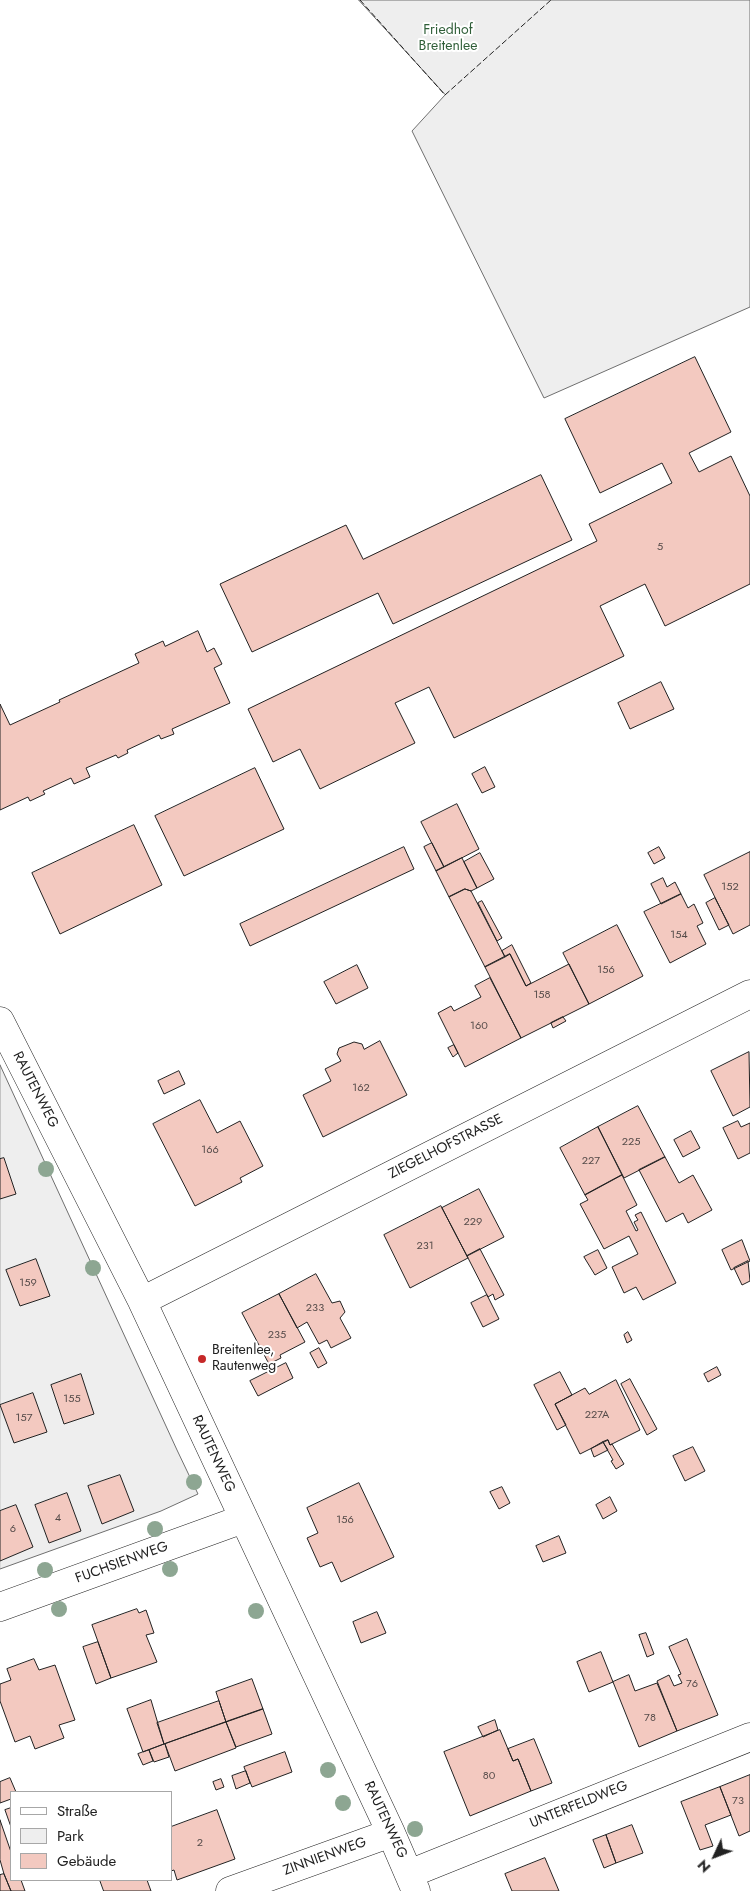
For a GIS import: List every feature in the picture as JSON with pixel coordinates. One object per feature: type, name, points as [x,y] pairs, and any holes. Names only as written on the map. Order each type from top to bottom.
[{"type":"street","name":"ZIEGELHOFSTRASSE","points":[[142,1301],[750,994]]},
{"type":"street","name":"RAUTENWEG","points":[[0,1021],[142,1301],[392,1833],[412,1883]]},
{"type":"street","name":"FUCHSIENWEG","points":[[0,1607],[243,1519]]},
{"type":"street","name":"UNTERFELDWEG","points":[[412,1883],[750,1736]]},
{"type":"street","name":"ZINNIENWEG","points":[[230,1891],[392,1833]]},
{"type":"green space","name":"Friedhof Breitenlee","points":[[359,0],[750,0],[750,307],[544,398],[412,131],[445,95]]},
{"type":"green space","points":[[0,1065],[198,1494],[161,1511],[0,1569]]},
{"type":"building","points":[[695,357],[731,432],[689,453],[699,472],[731,456],[750,496],[750,584],[665,626],[645,584],[600,606],[624,656],[454,738],[429,687],[395,703],[415,743],[320,789],[300,749],[273,762],[248,709],[597,541],[589,524],[672,483],[662,463],[600,493],[565,419]]},
{"type":"building","points":[[541,475],[572,540],[393,624],[378,593],[252,652],[220,584],[346,525],[363,559]]},
{"type":"building","points":[[198,631],[207,652],[214,648],[222,664],[214,668],[230,703],[172,729],[174,734],[161,739],[159,735],[127,750],[128,753],[118,758],[116,755],[86,768],[90,777],[74,784],[71,778],[43,791],[45,794],[30,801],[28,797],[0,810],[0,704],[10,725],[139,663],[135,654],[163,641],[165,646]]},
{"type":"building","points":[[661,682],[674,709],[630,729],[618,703]]},
{"type":"building","points":[[485,767],[495,787],[482,793],[472,774]]},
{"type":"building","points":[[255,768],[284,829],[184,876],[155,816]]},
{"type":"building","points":[[457,804],[479,849],[444,867],[421,822]]},
{"type":"building","points":[[134,825],[162,885],[60,934],[32,873]]},
{"type":"building","points":[[432,843],[444,867],[436,871],[424,847]]},
{"type":"building","points":[[404,847],[414,869],[250,946],[240,924]]},
{"type":"building","points":[[659,847],[665,858],[654,864],[648,853]]},
{"type":"building","points":[[750,852],[750,925],[733,934],[704,875]]},
{"type":"building","points":[[480,853],[494,879],[477,888],[464,862]]},
{"type":"building","points":[[462,858],[477,888],[471,891],[465,889],[449,897],[436,871]]},
{"type":"building","points":[[663,878],[667,887],[675,882],[681,894],[661,904],[651,884]]},
{"type":"building","points":[[465,889],[471,891],[505,957],[485,967],[449,897]]},
{"type":"building","points":[[681,894],[688,908],[694,904],[703,923],[697,926],[706,944],[670,963],[644,912]]},
{"type":"building","points":[[715,898],[729,925],[719,930],[706,903]]},
{"type":"building","points":[[482,901],[502,938],[497,941],[478,903]]},
{"type":"building","points":[[617,925],[643,976],[589,1004],[563,953]]},
{"type":"building","points":[[512,945],[531,983],[526,986],[510,954],[505,957],[502,951]]},
{"type":"building","points":[[510,954],[526,986],[569,964],[589,1004],[521,1038],[485,967]]},
{"type":"building","points":[[357,965],[368,988],[336,1004],[324,982]]},
{"type":"building","points":[[490,978],[521,1038],[465,1067],[438,1013],[451,1006],[454,1011],[481,997],[475,986]]},
{"type":"building","points":[[563,1017],[566,1021],[553,1028],[551,1023]]},
{"type":"building","points":[[380,1041],[407,1095],[323,1137],[303,1095],[331,1081],[325,1069],[341,1061],[337,1054],[339,1048],[354,1042],[362,1044],[364,1049]]},
{"type":"building","points":[[454,1045],[458,1053],[453,1057],[448,1048]]},
{"type":"building","points":[[749,1052],[750,1107],[733,1116],[711,1071]]},
{"type":"building","points":[[179,1071],[185,1084],[164,1094],[158,1081]]},
{"type":"building","points":[[200,1100],[217,1133],[240,1121],[263,1166],[240,1178],[242,1182],[195,1206],[153,1124]]},
{"type":"building","points":[[638,1106],[665,1157],[624,1178],[598,1127]]},
{"type":"building","points":[[738,1121],[741,1127],[750,1123],[750,1153],[738,1159],[723,1128]]},
{"type":"building","points":[[598,1127],[622,1175],[585,1195],[560,1148]]},
{"type":"building","points":[[691,1131],[700,1148],[683,1157],[674,1140]]},
{"type":"building","points":[[665,1157],[679,1183],[693,1175],[712,1210],[688,1223],[683,1213],[666,1222],[639,1170]]},
{"type":"building","points":[[4,1158],[16,1194],[0,1199],[0,1159]]},
{"type":"building","points":[[622,1175],[637,1205],[626,1211],[636,1231],[638,1230],[634,1222],[638,1220],[635,1215],[641,1212],[676,1283],[643,1300],[636,1287],[624,1293],[612,1267],[638,1254],[629,1236],[604,1249],[580,1204],[588,1200],[585,1195]]},
{"type":"building","points":[[479,1189],[504,1237],[467,1256],[442,1208]]},
{"type":"building","points":[[441,1206],[468,1258],[410,1288],[384,1235]]},
{"type":"building","points":[[742,1240],[750,1261],[731,1270],[722,1250]]},
{"type":"building","points":[[480,1249],[504,1295],[495,1300],[493,1294],[488,1297],[467,1256]]},
{"type":"building","points":[[598,1250],[607,1268],[595,1275],[584,1257]]},
{"type":"building","points":[[36,1259],[50,1296],[20,1306],[6,1270]]},
{"type":"building","points":[[748,1261],[750,1281],[742,1285],[734,1268]]},
{"type":"building","points":[[316,1274],[332,1303],[340,1301],[345,1312],[340,1318],[351,1338],[331,1348],[327,1340],[319,1344],[307,1322],[297,1328],[279,1294]]},
{"type":"building","points":[[279,1294],[305,1342],[280,1355],[281,1358],[269,1364],[242,1313]]},
{"type":"building","points":[[487,1295],[499,1319],[483,1327],[471,1303]]},
{"type":"building","points":[[628,1332],[632,1340],[627,1343],[624,1335]]},
{"type":"building","points":[[319,1348],[327,1363],[318,1368],[310,1353]]},
{"type":"building","points":[[286,1363],[293,1378],[258,1396],[250,1381]]},
{"type":"building","points":[[717,1367],[721,1375],[708,1382],[704,1374]]},
{"type":"building","points":[[560,1372],[572,1395],[555,1404],[566,1425],[557,1430],[534,1385]]},
{"type":"building","points":[[81,1374],[94,1414],[64,1424],[51,1385]]},
{"type":"building","points":[[630,1379],[657,1429],[647,1435],[621,1384]]},
{"type":"building","points":[[616,1380],[640,1430],[610,1445],[608,1440],[580,1454],[555,1404],[585,1388],[589,1394]]},
{"type":"building","points":[[33,1393],[47,1432],[14,1443],[0,1405]]},
{"type":"building","points":[[608,1440],[624,1464],[616,1469],[603,1442]]},
{"type":"building","points":[[603,1442],[608,1450],[594,1457],[591,1449]]},
{"type":"building","points":[[693,1447],[705,1471],[685,1481],[673,1456]]},
{"type":"building","points":[[120,1475],[134,1511],[102,1524],[88,1486]]},
{"type":"building","points":[[359,1483],[394,1557],[341,1582],[332,1562],[320,1567],[307,1538],[318,1533],[307,1508]]},
{"type":"building","points":[[502,1487],[510,1503],[499,1509],[490,1492]]},
{"type":"building","points":[[67,1493],[81,1531],[49,1543],[35,1505]]},
{"type":"building","points":[[610,1497],[617,1511],[603,1519],[596,1505]]},
{"type":"building","points":[[16,1505],[33,1547],[0,1561],[0,1511]]},
{"type":"building","points":[[559,1536],[566,1553],[543,1562],[536,1546]]},
{"type":"building","points":[[137,1609],[139,1613],[146,1610],[154,1633],[146,1635],[157,1662],[111,1678],[92,1625]]},
{"type":"building","points":[[377,1612],[386,1633],[361,1643],[353,1622]]},
{"type":"building","points":[[646,1633],[654,1654],[647,1657],[639,1635]]},
{"type":"building","points":[[687,1639],[718,1715],[677,1731],[657,1681],[669,1675],[674,1686],[682,1683],[678,1675],[681,1674],[669,1647]]},
{"type":"building","points":[[98,1642],[111,1678],[96,1684],[83,1647]]},
{"type":"building","points":[[601,1652],[613,1682],[589,1692],[577,1662]]},
{"type":"building","points":[[34,1659],[39,1670],[55,1665],[75,1720],[59,1725],[64,1738],[35,1749],[30,1736],[15,1742],[0,1701],[0,1684],[11,1680],[7,1669]]},
{"type":"building","points":[[629,1675],[635,1691],[657,1683],[677,1731],[639,1747],[613,1682]]},
{"type":"building","points":[[252,1679],[263,1709],[226,1722],[216,1692]]},
{"type":"building","points":[[151,1700],[164,1744],[143,1752],[127,1709]]},
{"type":"building","points":[[219,1701],[226,1722],[164,1744],[157,1723]]},
{"type":"building","points":[[263,1709],[272,1734],[236,1747],[226,1722]]},
{"type":"building","points":[[495,1720],[498,1730],[483,1737],[478,1727]]},
{"type":"building","points":[[226,1722],[236,1748],[175,1771],[165,1744]]},
{"type":"building","points":[[500,1730],[513,1761],[518,1759],[531,1791],[470,1816],[444,1752]]},
{"type":"building","points":[[534,1739],[552,1783],[531,1791],[518,1759],[513,1761],[508,1749]]},
{"type":"building","points":[[165,1744],[169,1757],[154,1762],[149,1750]]},
{"type":"building","points":[[149,1750],[153,1761],[143,1765],[138,1754]]},
{"type":"building","points":[[285,1752],[292,1772],[252,1787],[244,1767]]},
{"type":"building","points":[[246,1771],[250,1783],[236,1789],[232,1776]]},
{"type":"building","points":[[750,1775],[750,1831],[739,1836],[720,1787]]},
{"type":"building","points":[[10,1778],[16,1791],[10,1791],[10,1799],[0,1803],[0,1782]]},
{"type":"building","points":[[221,1779],[224,1787],[216,1790],[213,1782]]},
{"type":"building","points":[[720,1787],[731,1815],[705,1825],[713,1846],[700,1850],[681,1802]]},
{"type":"building","points":[[10,1808],[10,1824],[5,1810]]},
{"type":"building","points":[[217,1810],[235,1859],[177,1880],[174,1870],[172,1871],[172,1827]]},
{"type":"building","points":[[0,1820],[10,1849],[10,1881],[21,1881],[25,1891],[11,1891],[0,1860]]},
{"type":"building","points":[[632,1825],[643,1853],[616,1863],[606,1835]]},
{"type":"building","points":[[606,1835],[616,1863],[604,1868],[593,1840]]},
{"type":"building","points":[[545,1858],[559,1891],[512,1891],[505,1874]]},
{"type":"building","points":[[4,1874],[11,1891],[0,1891],[0,1875]]},
{"type":"building","points":[[100,1881],[147,1881],[151,1891],[104,1891]]},
{"type":"fence","points":[[360,0],[445,95],[551,0]]},
{"type":"place","name":"Breitenlee, Rautenweg","points":[[202,1359]]}]
